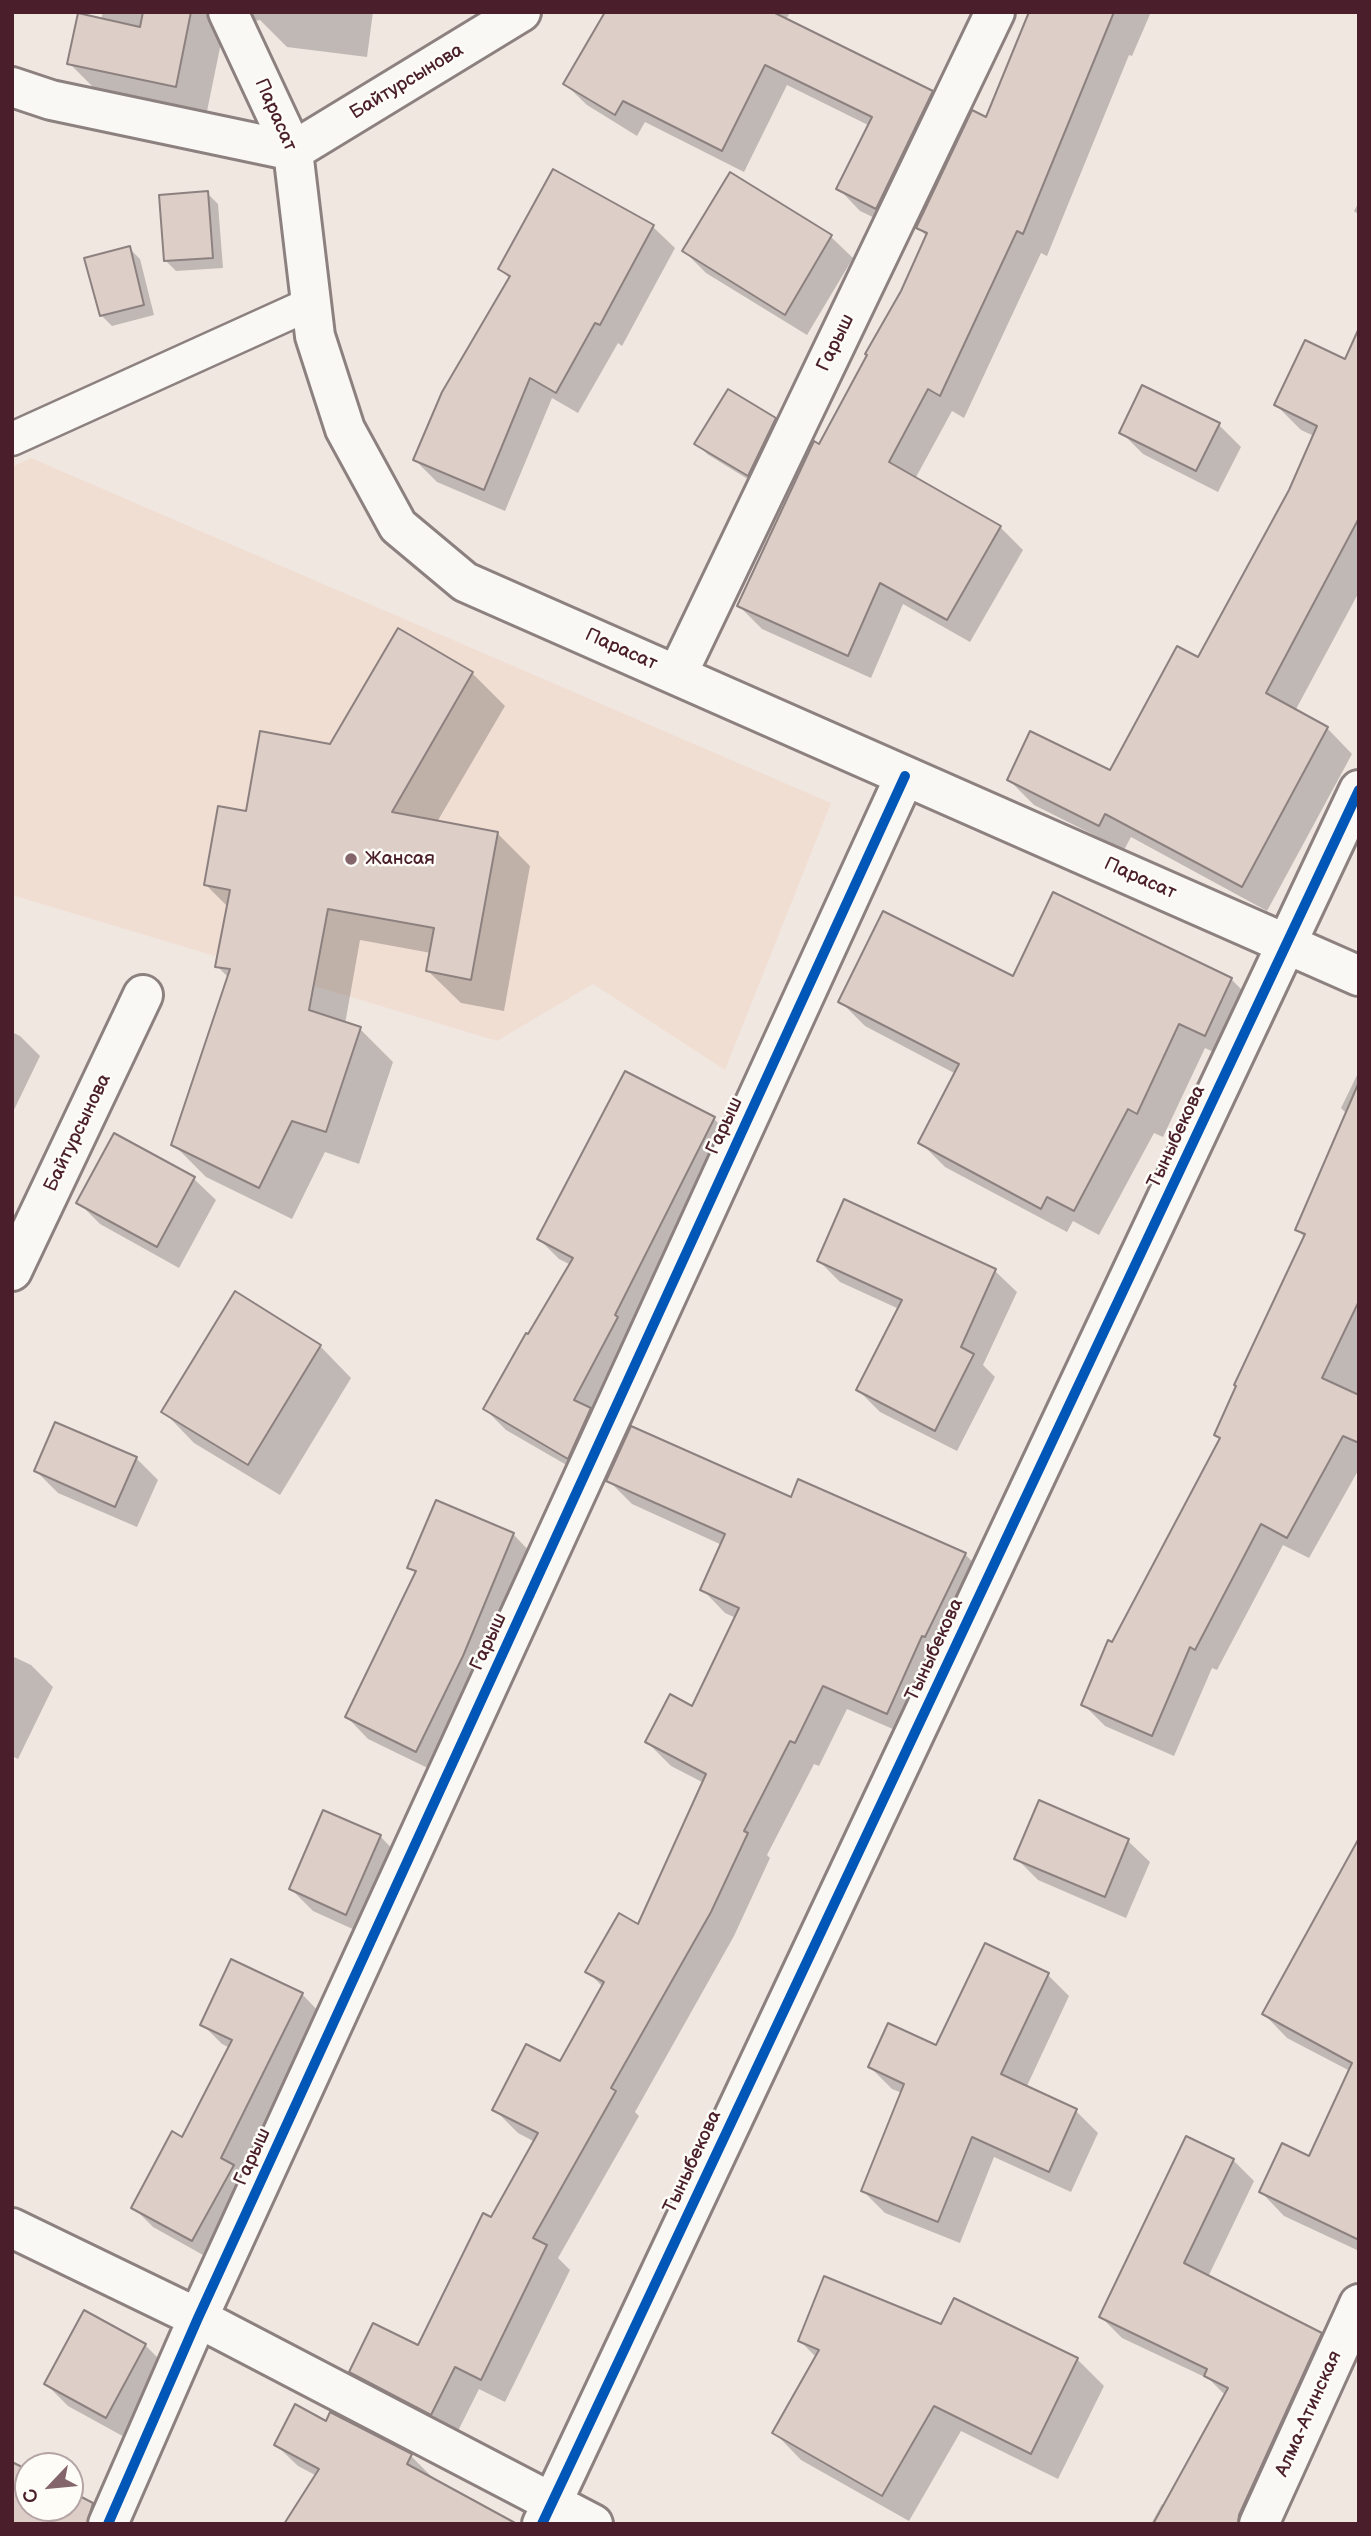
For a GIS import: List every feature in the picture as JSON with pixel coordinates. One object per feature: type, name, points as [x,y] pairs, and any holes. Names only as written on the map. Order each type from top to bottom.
[{"type":"street","name":"Парасат","points":[[228,12],[293,151],[315,336],[345,429],[398,526],[465,582],[1359,976]]},
{"type":"street","name":"Байтурсынова","points":[[293,151],[521,12]]},
{"type":"street","name":"Гарыш","points":[[677,675],[995,12]]},
{"type":"street","points":[[12,87],[51,100],[293,151]]},
{"type":"street","name":"Гарыш","points":[[108,2524],[198,2318],[905,776]]},
{"type":"street","name":"Тыныбекова","points":[[547,2513],[1359,790]]},
{"type":"street","name":"Байтурсынова","points":[[12,1270],[144,995]]},
{"type":"street","points":[[12,2228],[198,2318],[547,2513],[593,2524]]},
{"type":"street","name":"Алма-Атинская","points":[[1259,2524],[1359,2304]]},
{"type":"lane","points":[[12,439],[312,303]]},
{"type":"shaded area","points":[[31,458],[831,803],[725,1070],[593,984],[497,1041],[12,895],[12,467]]},
{"type":"building","points":[[143,12],[191,12],[176,87],[67,64],[78,13],[140,27]]},
{"type":"building","points":[[605,12],[773,12],[933,91],[876,209],[836,189],[872,117],[765,65],[722,151],[623,101],[615,115],[563,84]]},
{"type":"building","points":[[1029,12],[1114,12],[1023,234],[1017,231],[940,396],[928,389],[889,462],[1001,526],[947,620],[880,583],[848,656],[737,606],[814,441],[819,444],[901,291],[927,233],[916,228],[972,110],[986,117]]},
{"type":"building","points":[[553,169],[654,225],[600,325],[595,323],[556,393],[530,378],[484,490],[413,460],[442,392],[510,276],[498,269]]},
{"type":"building","points":[[730,172],[832,235],[785,315],[682,251]]},
{"type":"building","points":[[208,191],[213,258],[164,261],[159,195]]},
{"type":"building","points":[[130,246],[144,305],[100,316],[84,258]]},
{"type":"building","points":[[1359,328],[1359,518],[1266,693],[1328,727],[1242,887],[1105,814],[1099,826],[1007,780],[1030,731],[1110,770],[1177,646],[1198,657],[1289,490],[1317,426],[1274,405],[1305,340],[1345,359]]},
{"type":"building","points":[[1142,385],[1220,423],[1196,471],[1119,433]]},
{"type":"building","points":[[728,389],[776,418],[748,476],[694,444]]},
{"type":"building","points":[[398,628],[473,672],[392,812],[498,832],[471,980],[426,971],[434,928],[328,909],[309,1010],[361,1027],[326,1132],[292,1121],[259,1188],[171,1145],[230,969],[215,967],[230,890],[204,885],[218,806],[246,811],[260,731],[330,744]]},
{"type":"building","points":[[1053,892],[1232,978],[1205,1036],[1179,1024],[1137,1114],[1128,1109],[1074,1211],[1047,1197],[1041,1209],[918,1143],[959,1064],[838,1002],[883,911],[1013,976]]},
{"type":"building","points":[[625,1071],[715,1117],[615,1315],[618,1317],[574,1400],[591,1408],[568,1459],[483,1409],[573,1258],[537,1239]]},
{"type":"building","points":[[1359,1082],[1359,1301],[1322,1378],[1359,1395],[1359,1443],[1343,1436],[1287,1538],[1261,1524],[1195,1650],[1190,1647],[1152,1736],[1081,1705],[1108,1640],[1112,1642],[1220,1438],[1214,1435],[1236,1386],[1234,1385],[1305,1234],[1295,1230]]},
{"type":"building","points":[[114,1133],[195,1177],[157,1247],[76,1203]]},
{"type":"building","points":[[844,1199],[996,1269],[961,1347],[974,1354],[935,1431],[856,1390],[902,1300],[817,1261]]},
{"type":"building","points":[[235,1291],[321,1345],[248,1465],[161,1412]]},
{"type":"building","points":[[55,1422],[137,1457],[115,1507],[34,1471]]},
{"type":"building","points":[[631,1426],[791,1497],[798,1479],[966,1553],[925,1637],[922,1636],[887,1714],[823,1686],[795,1743],[790,1741],[744,1831],[748,1833],[711,1912],[611,2088],[616,2091],[533,2238],[547,2245],[481,2380],[455,2367],[431,2415],[349,2372],[373,2323],[418,2345],[483,2213],[491,2217],[538,2133],[492,2110],[526,2044],[560,2061],[604,1982],[585,1972],[619,1913],[638,1924],[706,1774],[645,1742],[670,1694],[692,1706],[739,1608],[700,1590],[725,1534],[606,1481]]},
{"type":"building","points":[[436,1500],[514,1533],[463,1656],[416,1752],[345,1717],[416,1571],[407,1568]]},
{"type":"building","points":[[1039,1800],[1129,1839],[1105,1897],[1014,1859]]},
{"type":"building","points":[[323,1810],[381,1835],[346,1915],[289,1889]]},
{"type":"building","points":[[1359,1838],[1359,2240],[1259,2192],[1282,2143],[1309,2156],[1352,2063],[1262,2014]]},
{"type":"building","points":[[985,1943],[1049,1973],[1001,2074],[1077,2109],[1049,2172],[972,2137],[938,2222],[861,2191],[904,2084],[868,2067],[888,2023],[936,2045]]},
{"type":"building","points":[[231,1959],[303,1993],[221,2158],[234,2165],[192,2241],[131,2208],[172,2131],[182,2137],[232,2040],[200,2025]]},
{"type":"building","points":[[1186,2136],[1234,2159],[1184,2263],[1322,2333],[1239,2515],[1238,2524],[1153,2524],[1228,2388],[1204,2376],[1207,2369],[1099,2317]]},
{"type":"building","points":[[824,2276],[941,2324],[954,2298],[1078,2358],[1031,2454],[934,2406],[882,2496],[772,2433],[819,2350],[798,2341]]},
{"type":"building","points":[[84,2310],[146,2344],[106,2418],[44,2384]]},
{"type":"building","points":[[295,2404],[326,2421],[330,2412],[412,2454],[407,2464],[517,2524],[284,2524],[319,2469],[274,2445]]},
{"type":"building","points":[[12,2462],[14,2522],[84,2522],[84,2498],[93,2503],[87,2524],[12,2524]]},
{"type":"cycle path","points":[[108,2524],[198,2318],[905,776]]},
{"type":"cycle path","points":[[542,2524],[1359,790]]},
{"type":"place","name":"Жансая","points":[[351,859]]}]
